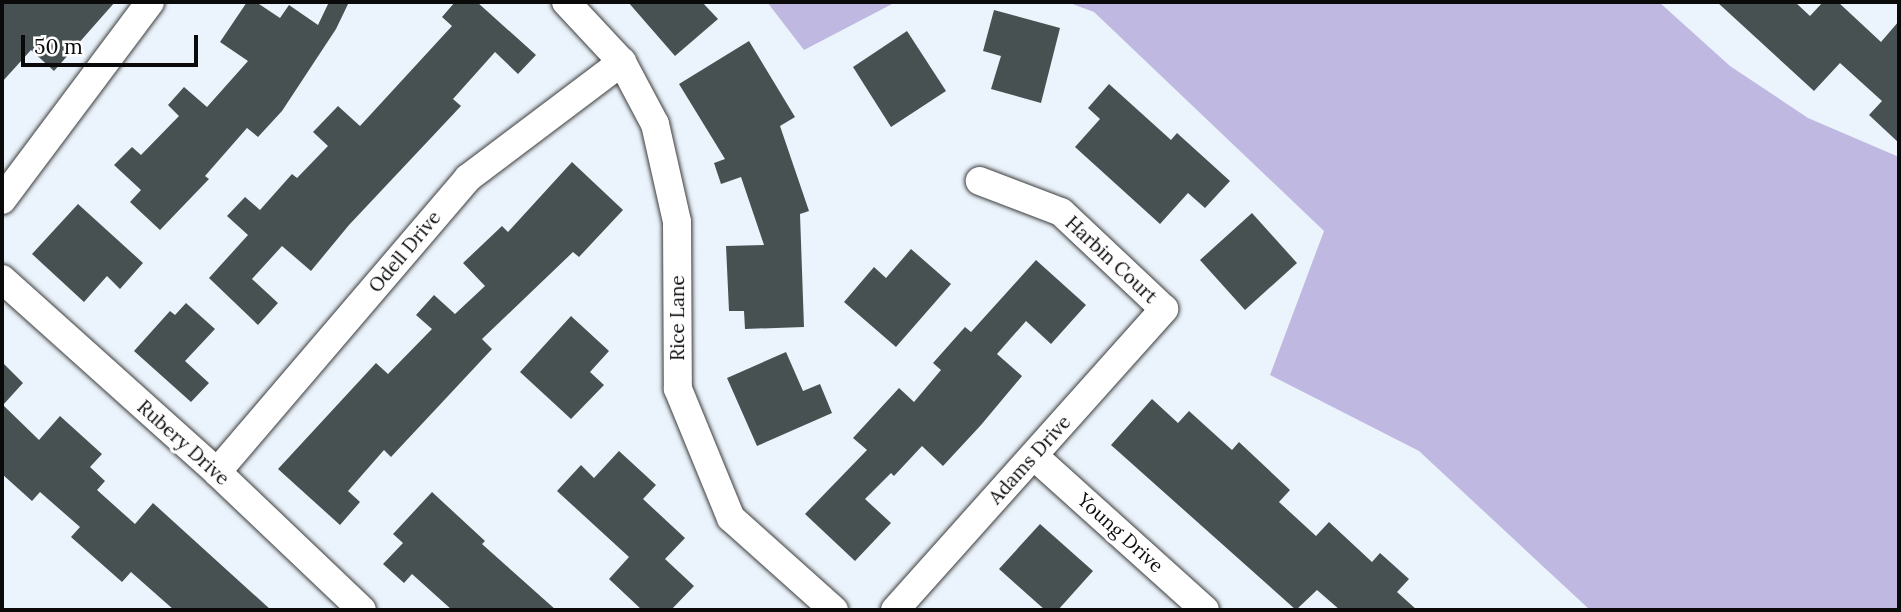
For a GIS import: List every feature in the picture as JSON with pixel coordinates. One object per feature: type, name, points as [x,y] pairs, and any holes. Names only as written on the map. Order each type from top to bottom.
[{"type":"street","points":[[2,200],[150,2]]},
{"type":"street","name":"Rice Lane","points":[[566,2],[622,62],[655,124],[677,222],[678,389],[731,518],[834,610]]},
{"type":"street","name":"Odell Drive","points":[[217,472],[468,178],[622,62]]},
{"type":"street","name":"Harbin Court","points":[[980,181],[1061,212],[1164,309]]},
{"type":"street","name":"Rubery Drive","points":[[2,279],[217,472],[362,610]]},
{"type":"street","name":"Adams Drive","points":[[895,610],[1164,309]]},
{"type":"street","name":"Young Drive","points":[[1034,456],[1205,610]]},
{"type":"shaded area","points":[[767,2],[896,2],[804,50]]},
{"type":"shaded area","points":[[1067,2],[1659,2],[1730,66],[1808,118],[1899,157],[1899,610],[1590,610],[1419,451],[1270,375],[1324,231],[1094,12]]},
{"type":"building","points":[[2,2],[115,2],[54,71],[31,50],[2,82]]},
{"type":"building","points":[[247,2],[256,2],[280,18],[289,5],[318,25],[329,2],[349,2],[336,29],[282,111],[258,137],[247,128],[205,176],[209,179],[160,230],[130,202],[141,190],[114,165],[132,147],[141,155],[179,116],[168,105],[184,87],[207,107],[248,61],[220,42]]},
{"type":"building","points":[[455,2],[477,2],[536,55],[518,74],[495,52],[453,99],[461,106],[349,225],[311,271],[282,246],[252,279],[278,303],[258,325],[209,278],[248,235],[227,216],[245,197],[260,210],[292,174],[297,178],[328,146],[313,132],[338,106],[360,126],[452,26],[442,17]]},
{"type":"building","points":[[628,2],[702,2],[718,19],[675,56]]},
{"type":"building","points":[[1717,2],[1795,2],[1810,16],[1823,2],[1838,2],[1881,42],[1899,21],[1899,143],[1869,115],[1882,101],[1840,63],[1814,91]]},
{"type":"building","points":[[994,10],[1060,28],[1041,103],[991,89],[1001,56],[983,51]]},
{"type":"building","points":[[907,31],[946,91],[891,127],[853,67]]},
{"type":"building","points":[[749,41],[795,117],[780,126],[809,211],[800,214],[804,327],[745,329],[744,311],[729,311],[726,246],[764,245],[741,177],[721,184],[714,163],[725,159],[679,84]]},
{"type":"building","points":[[1109,84],[1171,140],[1177,133],[1230,181],[1205,208],[1188,193],[1160,224],[1075,147],[1100,119],[1088,108]]},
{"type":"building","points":[[572,162],[623,210],[579,257],[573,252],[482,339],[492,349],[391,457],[384,450],[348,491],[360,502],[340,525],[278,469],[376,363],[388,374],[432,329],[416,315],[434,295],[455,314],[485,286],[463,263],[502,226],[508,232]]},
{"type":"building","points":[[78,204],[143,263],[120,289],[107,276],[84,302],[32,254]]},
{"type":"building","points":[[1252,213],[1297,263],[1245,310],[1200,260]]},
{"type":"building","points":[[911,249],[951,284],[896,347],[844,302],[874,267],[886,278]]},
{"type":"building","points":[[1036,260],[1086,305],[1051,344],[1026,321],[997,354],[1022,376],[981,425],[943,466],[922,446],[894,476],[891,473],[865,499],[891,523],[855,561],[805,514],[867,450],[853,438],[899,388],[914,402],[941,370],[933,363],[965,327],[971,332]]},
{"type":"building","points":[[186,303],[215,329],[185,361],[209,383],[191,402],[134,351],[170,311],[175,315]]},
{"type":"building","points":[[571,316],[609,351],[590,372],[604,385],[571,419],[520,372]]},
{"type":"building","points":[[786,352],[803,391],[820,384],[832,413],[757,446],[727,378]]},
{"type":"building","points":[[2,362],[23,383],[3,405],[39,440],[60,416],[102,454],[90,467],[105,481],[97,490],[135,524],[153,503],[271,610],[174,610],[131,572],[122,582],[71,537],[80,527],[40,492],[32,501],[2,474]]},
{"type":"building","points":[[1152,399],[1178,423],[1189,411],[1232,450],[1239,442],[1290,490],[1279,502],[1316,536],[1329,522],[1372,562],[1380,553],[1409,579],[1397,592],[1417,610],[1340,610],[1317,590],[1296,610],[1111,445]]},
{"type":"building","points":[[619,451],[656,485],[643,499],[685,538],[665,559],[694,586],[671,610],[642,610],[609,579],[629,557],[557,491],[581,465],[594,478]]},
{"type":"building","points":[[432,492],[485,541],[482,544],[556,610],[452,610],[412,574],[404,583],[383,564],[403,543],[393,534]]},
{"type":"building","points":[[1040,524],[1093,571],[1058,610],[1045,610],[999,569]]}]
